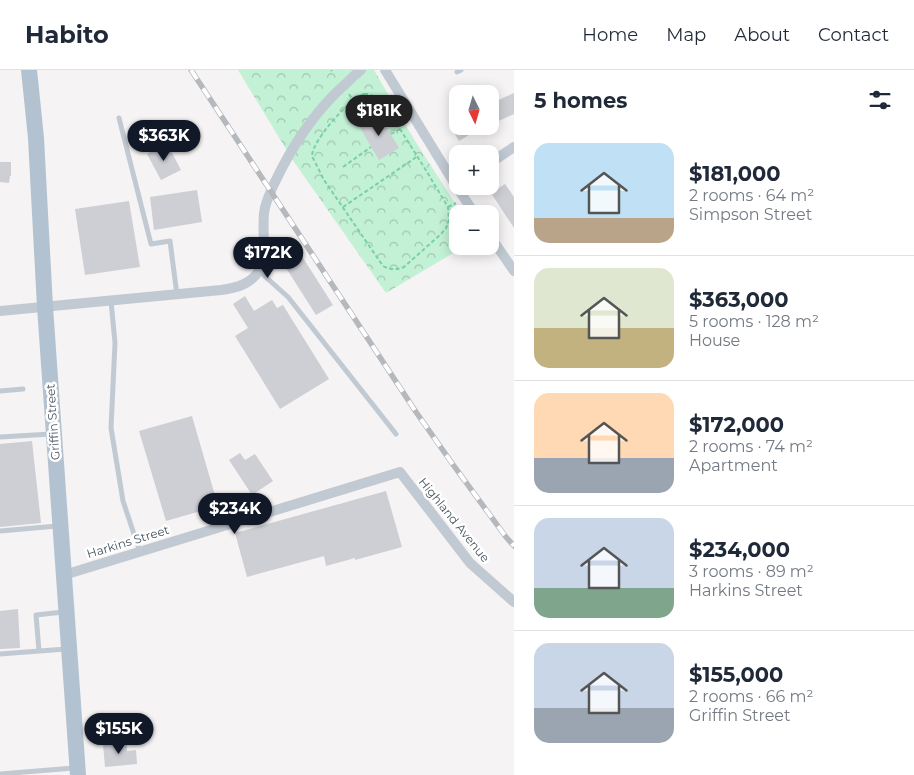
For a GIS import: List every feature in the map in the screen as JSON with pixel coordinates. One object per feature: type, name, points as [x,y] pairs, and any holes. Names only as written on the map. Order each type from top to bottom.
[{"type":"main road","name":"Griffin Street","points":[[29,70],[36,138],[45,307],[78,771]]},
{"type":"street","points":[[0,311],[221,290],[243,285],[252,279],[259,271],[262,261],[264,211],[286,159],[322,107],[361,70]]},
{"type":"street","points":[[385,70],[449,173]]},
{"type":"street","points":[[499,157],[514,147]]},
{"type":"street","points":[[499,249],[514,271]]},
{"type":"street","name":"Harkins Street","points":[[64,575],[400,472]]},
{"type":"street","name":"Highland Avenue","points":[[400,472],[470,563],[514,602]]},
{"type":"lane","points":[[119,118],[151,244],[170,241],[177,295]]},
{"type":"lane","points":[[259,271],[288,297],[396,434]]},
{"type":"lane","points":[[111,301],[115,343],[111,428],[123,501],[140,552]]},
{"type":"lane","points":[[0,391],[23,389]]},
{"type":"lane","points":[[0,437],[54,433]]},
{"type":"lane","points":[[0,531],[60,526]]},
{"type":"lane","points":[[39,651],[36,615],[66,612]]},
{"type":"lane","points":[[0,654],[69,649]]},
{"type":"lane","points":[[0,774],[78,771]]},
{"type":"path","points":[[364,94],[375,97],[418,156],[448,207],[449,220],[441,234],[404,267],[394,270],[383,266],[324,180],[312,156],[320,136],[348,104],[354,100],[364,94]]},
{"type":"path","points":[[354,100],[367,121]]},
{"type":"path","points":[[392,134],[400,129]]},
{"type":"path","points":[[342,167],[371,148]]},
{"type":"path","points":[[343,207],[418,156]]},
{"type":"path","points":[[448,207],[458,202]]},
{"type":"green space","points":[[238,70],[374,70],[415,141],[456,205],[449,205],[450,255],[386,293],[292,159]]},
{"type":"building","points":[[514,93],[514,114],[499,121],[499,100]]},
{"type":"building","points":[[379,115],[399,148],[379,160],[359,126]]},
{"type":"building","points":[[455,135],[469,135],[459,141]]},
{"type":"building","points":[[167,143],[181,170],[161,180],[147,154]]},
{"type":"building","points":[[0,162],[11,162],[9,183],[0,182]]},
{"type":"building","points":[[505,184],[514,197],[514,228],[492,195],[499,195],[499,188]]},
{"type":"building","points":[[197,190],[202,222],[154,230],[150,197]]},
{"type":"building","points":[[129,201],[140,267],[85,275],[75,209]]},
{"type":"building","points":[[291,239],[333,305],[316,315],[274,249]]},
{"type":"building","points":[[245,296],[254,311],[272,300],[277,308],[283,305],[329,379],[280,409],[235,336],[248,328],[233,304]]},
{"type":"building","points":[[192,416],[218,506],[166,521],[139,431]]},
{"type":"building","points":[[32,441],[41,523],[0,527],[0,444]]},
{"type":"building","points":[[240,453],[245,460],[255,454],[273,481],[252,495],[229,460]]},
{"type":"building","points":[[386,491],[402,547],[326,566],[324,556],[247,577],[235,533]]},
{"type":"building","points":[[18,609],[20,648],[0,649],[0,611]]},
{"type":"building","points":[[127,742],[127,751],[136,750],[137,764],[105,767],[103,744]]},
{"type":"railway","points":[[191,70],[416,412],[514,546]]}]
